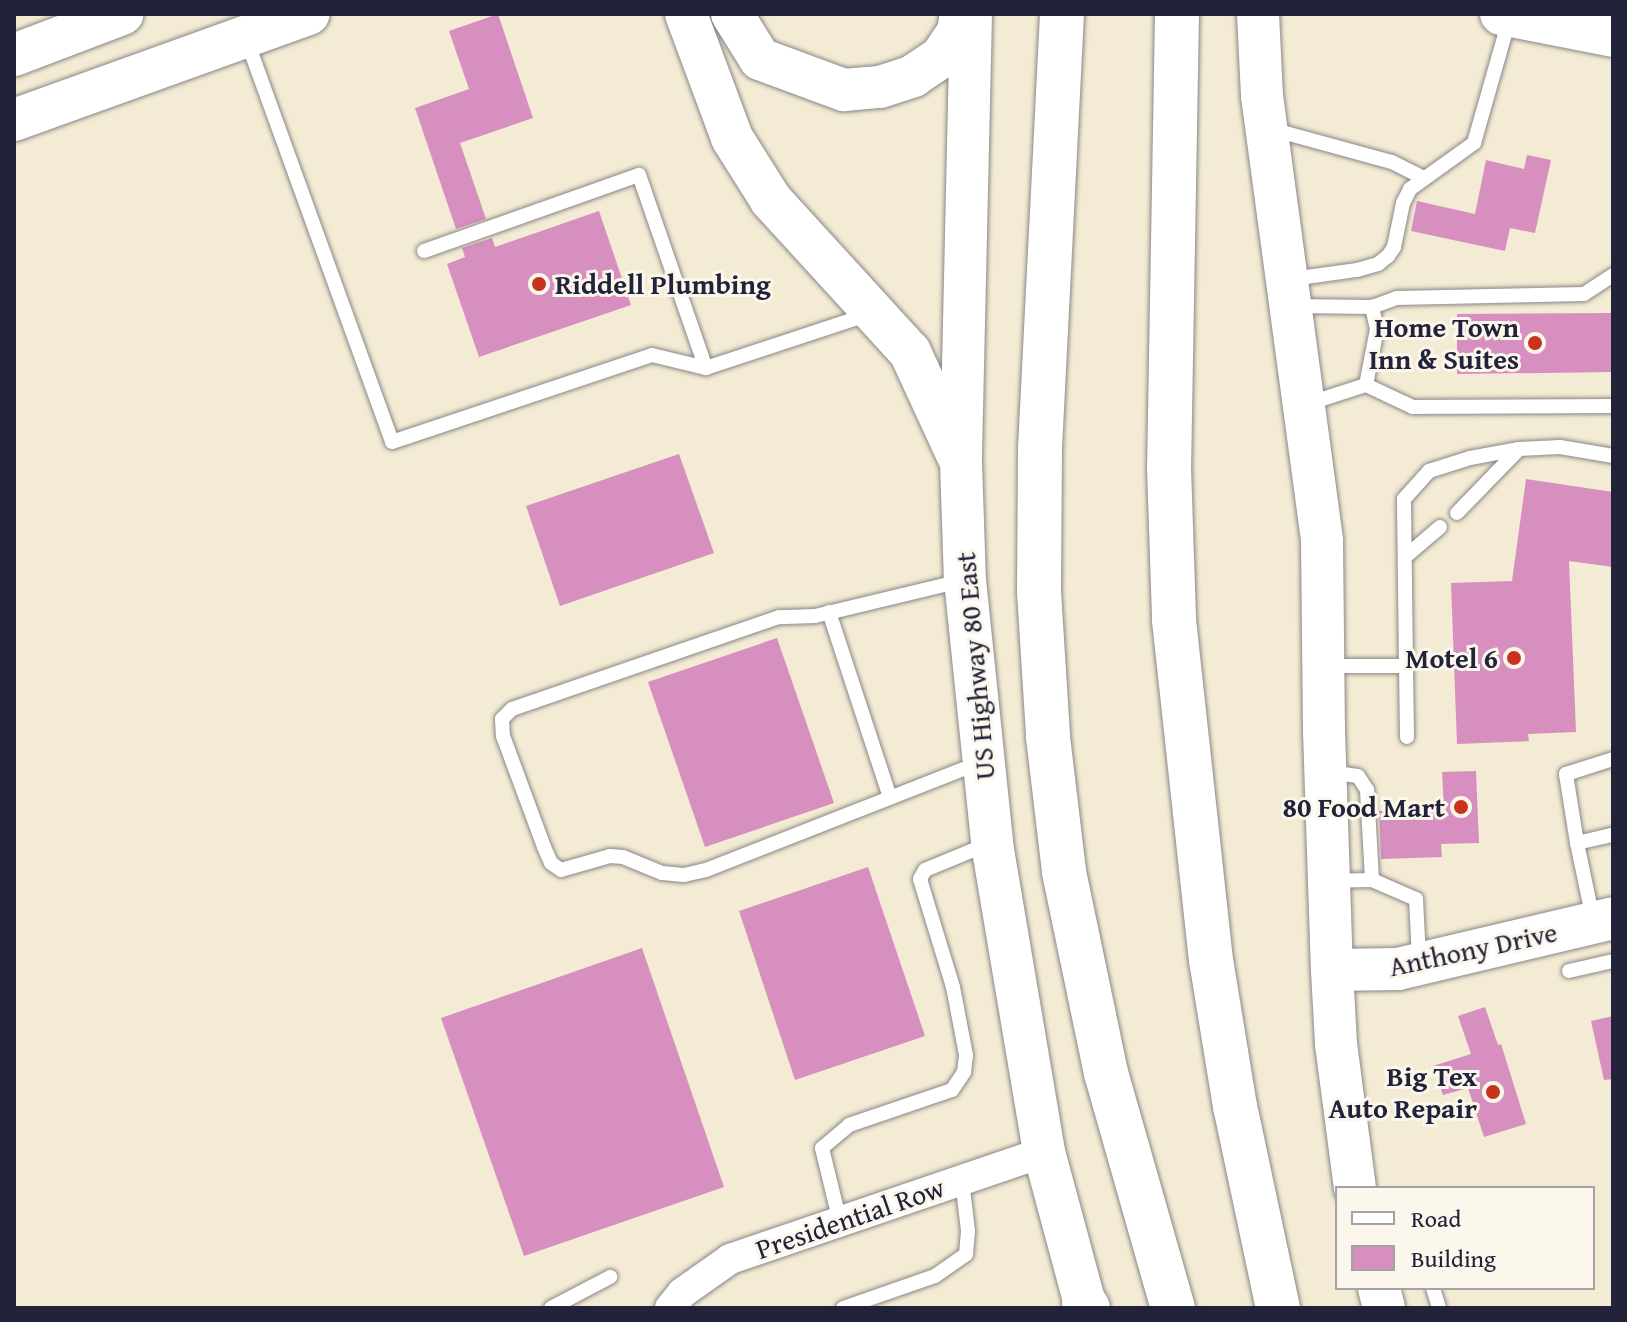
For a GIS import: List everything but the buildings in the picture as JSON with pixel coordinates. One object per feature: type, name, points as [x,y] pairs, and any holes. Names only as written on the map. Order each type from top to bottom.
[{"type":"highway","points":[[1062,14],[1040,449],[1039,592],[1048,737],[1064,872],[1106,1073],[1173,1308]]},
{"type":"highway","points":[[1177,14],[1169,451],[1174,620],[1211,960],[1235,1106],[1278,1308]]},
{"type":"main road","points":[[15,51],[122,14]]},
{"type":"main road","points":[[14,120],[241,25],[308,14]]},
{"type":"main road","points":[[686,14],[732,138],[771,200],[910,352],[961,462]]},
{"type":"main road","points":[[732,14],[760,59],[844,90],[880,87],[913,76],[941,57],[958,32],[961,14]]},
{"type":"main road","points":[[749,14],[791,69]]},
{"type":"main road","name":"US Highway 80 East","points":[[971,14],[961,462],[965,580],[992,842],[1044,1152],[1086,1306]]},
{"type":"main road","points":[[1265,14],[1258,14],[1267,128],[1322,541],[1332,970],[1336,1044],[1355,1186]]},
{"type":"main road","points":[[1506,15],[1613,36]]},
{"type":"main road","name":"Anthony Drive","points":[[1332,970],[1398,969],[1604,921]]},
{"type":"street","name":"Presidential Row","points":[[670,1308],[682,1293],[730,1259],[1044,1152]]},
{"type":"lane","points":[[1290,293],[1378,264],[1394,247],[1403,203],[1410,189],[1456,159],[1474,143],[1506,15]]},
{"type":"lane","points":[[241,25],[392,442],[652,355],[706,368],[873,312]]},
{"type":"lane","points":[[1267,128],[1392,162],[1424,178]]},
{"type":"lane","points":[[424,251],[639,175],[706,368]]},
{"type":"lane","points":[[1290,293],[1372,307],[1397,298],[1584,294],[1613,275]]},
{"type":"lane","points":[[1366,385],[1377,329],[1372,307]]},
{"type":"lane","points":[[1303,406],[1366,385],[1413,407],[1613,406]]},
{"type":"lane","points":[[1407,737],[1404,499],[1429,471],[1470,458],[1519,449],[1560,447],[1613,456]]},
{"type":"lane","points":[[1457,513],[1519,449]]},
{"type":"lane","points":[[1405,557],[1440,527]]},
{"type":"lane","points":[[965,580],[829,612],[779,617],[512,709],[502,719],[503,736],[544,847],[551,863],[561,870],[610,856],[623,857],[662,873],[684,875],[706,870],[984,762]]},
{"type":"lane","points":[[829,612],[890,797]]},
{"type":"lane","points":[[1323,666],[1406,666]]},
{"type":"lane","points":[[1604,921],[1577,843],[1566,774],[1613,759]]},
{"type":"lane","points":[[1325,772],[1358,776],[1367,790],[1372,880]]},
{"type":"lane","points":[[1577,843],[1613,835]]},
{"type":"lane","points":[[840,1222],[822,1148],[849,1125],[952,1090],[964,1072],[966,1055],[953,987],[920,879],[925,870],[992,842]]},
{"type":"lane","points":[[1328,881],[1372,880],[1416,899],[1419,964]]},
{"type":"lane","points":[[1569,971],[1613,961]]},
{"type":"lane","points":[[843,1308],[935,1276],[966,1254],[968,1231],[962,1180]]},
{"type":"lane","points":[[551,1308],[610,1277]]},
{"type":"place","name":"Riddell Plumbing","points":[[539,284]]},
{"type":"place","name":"Home Town Inn & Suites","points":[[1535,343]]},
{"type":"place","name":"Motel 6","points":[[1514,658]]},
{"type":"place","name":"80 Food Mart","points":[[1461,807]]},
{"type":"place","name":"Big Tex Auto Repair","points":[[1493,1092]]}]
